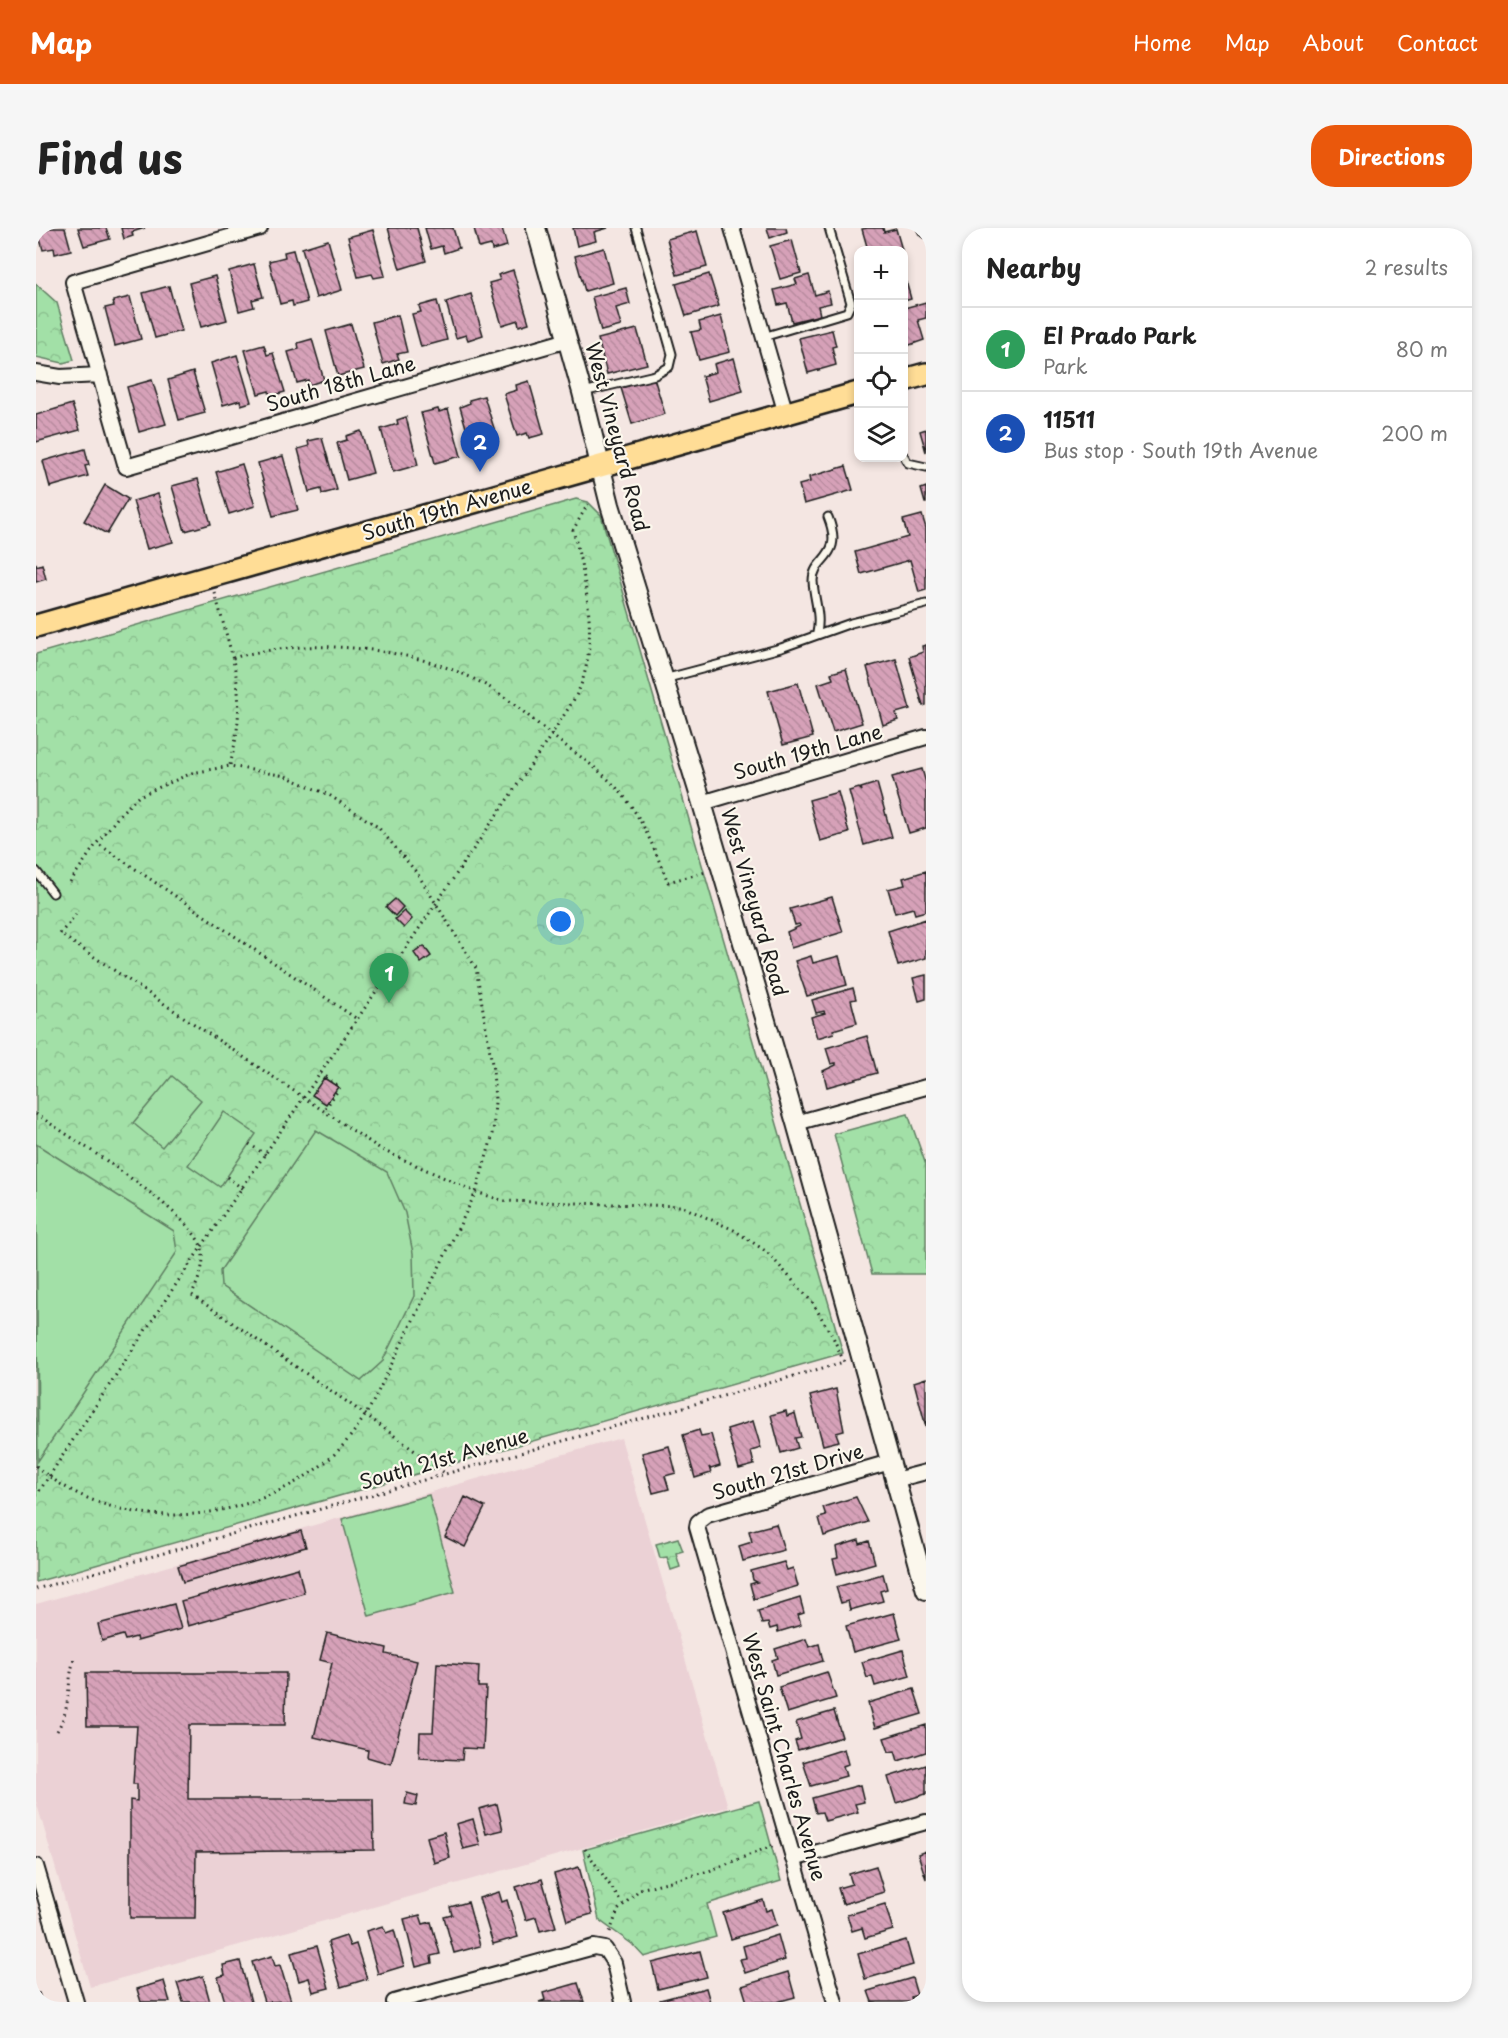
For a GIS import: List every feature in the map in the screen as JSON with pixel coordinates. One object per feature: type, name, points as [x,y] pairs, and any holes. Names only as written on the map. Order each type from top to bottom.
[{"type":"main road","points":[[908,379],[926,374]]},
{"type":"main road","name":"South 19th Avenue","points":[[36,626],[854,394]]},
{"type":"street","points":[[36,373],[60,377],[100,375],[73,282],[261,228]]},
{"type":"street","name":"West Vineyard Road","points":[[536,228],[582,392],[599,466],[702,803],[796,1123],[852,1360],[890,1462],[926,1590]]},
{"type":"street","points":[[732,228],[786,414]]},
{"type":"street","name":"South 18th Lane","points":[[100,375],[126,467],[568,340]]},
{"type":"street","name":"South 19th Lane","points":[[702,803],[926,737]]},
{"type":"street","points":[[796,1123],[926,1087]]},
{"type":"street","name":"South 21st Drive","points":[[699,1522],[707,1515],[890,1462]]},
{"type":"street","points":[[895,1480],[926,1472]]},
{"type":"street","name":"West Saint Charles Avenue","points":[[699,1522],[699,1538],[835,2002]]},
{"type":"street","points":[[793,1859],[926,1822]]},
{"type":"street","points":[[36,1866],[76,2002]]},
{"type":"street","points":[[394,2002],[423,1998],[585,1947],[605,1949],[614,1963],[623,2002]]},
{"type":"lane","points":[[582,392],[655,375],[669,367],[672,354],[636,228]]},
{"type":"lane","points":[[763,337],[847,312],[851,303],[830,228]]},
{"type":"lane","points":[[907,462],[926,467]]},
{"type":"lane","points":[[817,633],[819,621],[813,579],[832,547],[833,529],[828,517]]},
{"type":"lane","points":[[664,679],[781,648],[817,633],[926,604]]},
{"type":"lane","points":[[36,871],[53,893]]},
{"type":"path","points":[[36,1496],[201,1247],[243,1189],[552,734],[582,682],[589,618],[585,578],[573,530],[588,504]]},
{"type":"path","points":[[211,577],[233,658],[240,704],[230,766]]},
{"type":"path","points":[[233,658],[255,651],[337,648],[376,650],[433,663],[475,679],[540,723],[608,778],[635,811],[668,882],[721,868]]},
{"type":"path","points":[[36,1466],[48,1476],[114,1508],[165,1516],[213,1513],[249,1504],[289,1487],[325,1462],[366,1415],[476,1192],[493,1134],[495,1101],[493,1070],[476,968],[417,873],[378,827],[329,795],[285,776],[230,766],[192,773],[139,796],[122,812],[97,843],[70,882]]},
{"type":"path","points":[[97,843],[357,1019]]},
{"type":"path","points":[[76,914],[60,934],[381,1150],[476,1192],[504,1201],[681,1206],[734,1230],[767,1252],[812,1302],[833,1337],[852,1360]]},
{"type":"path","points":[[321,1073],[340,1087],[323,1112]]},
{"type":"path","points":[[36,1114],[185,1221],[201,1247],[203,1265],[192,1295],[366,1415],[446,1474]]},
{"type":"path","points":[[249,1144],[266,1155]]},
{"type":"path","points":[[226,1177],[243,1189]]},
{"type":"path","name":"South 21st Avenue","points":[[36,1589],[852,1360]]},
{"type":"path","points":[[57,1731],[67,1712],[68,1687],[74,1659]]},
{"type":"path","points":[[610,1932],[623,1904],[640,1889],[699,1874],[774,1845]]},
{"type":"path","points":[[585,1849],[623,1904]]},
{"type":"shaded area","points":[[621,1438],[728,1807],[90,1987],[36,1801],[36,1604]]},
{"type":"green space","points":[[36,284],[57,303],[74,360],[63,363],[36,357]]},
{"type":"green space","points":[[576,499],[588,502],[601,515],[843,1353],[36,1582],[36,654]]},
{"type":"green space","points":[[172,1076],[201,1100],[162,1147],[133,1123]]},
{"type":"green space","points":[[224,1112],[256,1134],[220,1187],[188,1165]]},
{"type":"green space","points":[[908,1114],[926,1165],[926,1274],[872,1274],[834,1134]]},
{"type":"green space","points":[[316,1130],[387,1172],[405,1213],[413,1253],[414,1296],[382,1362],[361,1381],[221,1286],[220,1271]]},
{"type":"green space","points":[[36,1144],[174,1231],[177,1252],[38,1461]]},
{"type":"green space","points":[[429,1495],[455,1592],[369,1616],[342,1519]]},
{"type":"green space","points":[[678,1538],[683,1551],[676,1553],[680,1567],[671,1570],[667,1557],[660,1558],[656,1544]]},
{"type":"green space","points":[[759,1801],[781,1881],[707,1904],[716,1937],[644,1957],[632,1944],[599,1920],[583,1850]]},
{"type":"building","points":[[37,228],[65,228],[71,250],[55,254],[54,248],[43,250]]},
{"type":"building","points":[[78,228],[106,228],[110,239],[84,246]]},
{"type":"building","points":[[121,228],[145,228],[132,232],[133,236],[124,239]]},
{"type":"building","points":[[388,228],[417,228],[426,261],[400,269]]},
{"type":"building","points":[[425,228],[453,228],[459,248],[444,253],[442,246],[431,249]]},
{"type":"building","points":[[474,228],[502,228],[507,246],[492,250],[491,245],[479,248]]},
{"type":"building","points":[[573,228],[608,228],[594,232],[596,241],[577,246]]},
{"type":"building","points":[[767,228],[786,228],[787,232],[770,238]]},
{"type":"building","points":[[883,228],[884,232],[896,229],[901,246],[867,246],[862,229]]},
{"type":"building","points":[[373,230],[385,276],[374,278],[372,274],[358,277],[348,237]]},
{"type":"building","points":[[697,231],[707,267],[677,275],[667,239]]},
{"type":"building","points":[[328,240],[342,290],[316,298],[302,248]]},
{"type":"building","points":[[792,240],[801,273],[780,279],[770,246]]},
{"type":"building","points":[[604,248],[613,283],[585,291],[575,256]]},
{"type":"building","points":[[293,250],[307,302],[293,306],[292,301],[280,304],[269,261],[285,257],[284,252]]},
{"type":"building","points":[[254,264],[263,297],[252,300],[254,307],[239,311],[229,271]]},
{"type":"building","points":[[513,270],[529,323],[519,326],[518,320],[502,325],[489,283],[500,280],[498,275]]},
{"type":"building","points":[[709,274],[719,306],[686,316],[676,284]]},
{"type":"building","points":[[809,275],[815,295],[828,291],[831,303],[818,306],[820,315],[792,322],[787,303],[778,305],[774,290],[797,284],[795,279]]},
{"type":"building","points":[[215,276],[227,320],[201,327],[189,283]]},
{"type":"building","points":[[169,286],[181,331],[155,338],[143,293]]},
{"type":"building","points":[[626,288],[630,304],[616,308],[621,326],[601,331],[592,297]]},
{"type":"building","points":[[471,294],[483,335],[468,340],[466,335],[456,338],[446,302]]},
{"type":"building","points":[[130,297],[141,339],[115,346],[105,308],[114,306],[113,301]]},
{"type":"building","points":[[437,301],[447,340],[421,347],[412,314],[421,312],[419,306]]},
{"type":"building","points":[[926,302],[926,318],[918,320],[924,340],[908,346],[908,307]]},
{"type":"building","points":[[398,315],[407,352],[397,354],[399,359],[383,364],[372,322]]},
{"type":"building","points":[[721,316],[730,352],[699,360],[691,332],[701,330],[699,322]]},
{"type":"building","points":[[351,324],[364,369],[338,376],[326,331]]},
{"type":"building","points":[[637,329],[647,364],[607,374],[598,339]]},
{"type":"building","points":[[832,330],[836,346],[832,347],[836,365],[808,373],[799,338]]},
{"type":"building","points":[[312,339],[324,380],[309,385],[308,380],[297,383],[288,352],[299,349],[298,343]]},
{"type":"building","points":[[264,345],[267,355],[273,353],[285,392],[270,396],[269,391],[258,394],[245,350]]},
{"type":"building","points":[[237,355],[251,402],[241,405],[240,400],[223,405],[211,363]]},
{"type":"building","points":[[734,358],[743,391],[709,401],[702,376],[716,372],[714,364]]},
{"type":"building","points":[[193,372],[205,413],[179,420],[168,380]]},
{"type":"building","points":[[654,378],[665,414],[632,424],[621,388]]},
{"type":"building","points":[[152,380],[166,424],[139,432],[127,387]]},
{"type":"building","points":[[529,381],[544,434],[529,438],[527,433],[517,436],[504,394],[517,390],[516,385]]},
{"type":"building","points":[[484,396],[497,438],[471,445],[460,407],[470,403],[469,400]]},
{"type":"building","points":[[72,404],[80,430],[36,442],[36,415]]},
{"type":"building","points":[[438,409],[439,412],[448,409],[461,456],[435,463],[421,413]]},
{"type":"building","points":[[406,417],[418,465],[393,472],[381,429],[398,424],[397,420]]},
{"type":"building","points":[[926,429],[926,452],[920,431]]},
{"type":"building","points":[[361,431],[373,473],[347,480],[337,443],[347,440],[346,436]]},
{"type":"building","points":[[322,438],[337,490],[322,494],[321,489],[309,492],[298,449],[309,446],[308,441]]},
{"type":"building","points":[[85,449],[89,465],[85,466],[88,476],[50,487],[43,461]]},
{"type":"building","points":[[283,456],[298,510],[273,516],[258,463]]},
{"type":"building","points":[[242,464],[255,506],[229,514],[216,472]]},
{"type":"building","points":[[846,466],[853,490],[804,504],[799,485],[810,482],[809,477]]},
{"type":"building","points":[[198,479],[211,524],[185,531],[172,486]]},
{"type":"building","points":[[105,485],[128,499],[107,534],[84,521]]},
{"type":"building","points":[[926,487],[926,503],[925,503],[921,489]]},
{"type":"building","points":[[158,494],[173,542],[147,549],[133,501]]},
{"type":"building","points":[[922,515],[926,528],[926,590],[919,592],[910,560],[861,574],[855,552],[908,537],[903,520]]},
{"type":"building","points":[[36,563],[37,566],[42,564],[46,579],[36,582]]},
{"type":"building","points":[[926,645],[926,705],[923,706],[909,657],[923,652],[922,646]]},
{"type":"building","points":[[896,659],[910,709],[896,713],[898,720],[883,725],[867,667]]},
{"type":"building","points":[[846,669],[862,723],[833,732],[818,684],[833,679],[831,673]]},
{"type":"building","points":[[798,683],[813,737],[783,745],[768,691]]},
{"type":"building","points":[[922,769],[926,783],[926,828],[909,833],[892,777]]},
{"type":"building","points":[[877,783],[892,837],[864,845],[849,791],[859,788],[862,791],[861,788]]},
{"type":"building","points":[[838,792],[849,833],[820,841],[809,800]]},
{"type":"building","points":[[926,871],[926,911],[915,914],[913,908],[895,913],[888,889],[905,885],[903,878]]},
{"type":"building","points":[[832,897],[843,932],[791,948],[787,932],[800,926],[795,925],[790,909]]},
{"type":"building","points":[[395,899],[403,907],[395,916],[386,907]]},
{"type":"building","points":[[404,911],[412,919],[404,928],[395,919]]},
{"type":"building","points":[[926,919],[926,958],[898,966],[888,931]]},
{"type":"building","points":[[424,946],[431,956],[421,963],[414,953]]},
{"type":"building","points":[[811,956],[813,963],[839,956],[847,985],[807,996],[795,961]]},
{"type":"building","points":[[926,975],[926,999],[919,1001],[913,978]]},
{"type":"building","points":[[853,988],[856,999],[851,1000],[857,1023],[833,1030],[834,1033],[817,1038],[811,1017],[825,1013],[824,1011],[816,1013],[812,1000]]},
{"type":"building","points":[[867,1036],[877,1073],[827,1087],[823,1071],[836,1063],[831,1064],[826,1048]]},
{"type":"building","points":[[324,1078],[338,1087],[326,1104],[312,1095]]},
{"type":"building","points":[[926,1378],[926,1427],[914,1382]]},
{"type":"building","points":[[836,1389],[844,1431],[836,1433],[839,1441],[823,1445],[810,1396]]},
{"type":"building","points":[[786,1411],[787,1416],[795,1413],[801,1437],[795,1438],[798,1448],[781,1453],[771,1415]]},
{"type":"building","points":[[753,1421],[761,1448],[751,1451],[754,1465],[739,1469],[727,1429]]},
{"type":"building","points":[[699,1430],[701,1436],[711,1434],[720,1466],[711,1469],[709,1467],[711,1473],[695,1478],[683,1435]]},
{"type":"building","points":[[669,1446],[676,1473],[665,1476],[669,1489],[653,1493],[642,1453]]},
{"type":"building","points":[[465,1497],[485,1507],[465,1547],[445,1537]]},
{"type":"building","points":[[856,1497],[868,1522],[824,1536],[819,1518],[826,1516],[823,1507]]},
{"type":"building","points":[[776,1524],[784,1550],[743,1561],[739,1546],[752,1542],[749,1531]]},
{"type":"building","points":[[301,1531],[306,1547],[183,1582],[178,1566]]},
{"type":"building","points":[[859,1540],[860,1544],[869,1541],[875,1563],[837,1574],[833,1559],[838,1558],[836,1547]]},
{"type":"building","points":[[784,1562],[787,1570],[793,1568],[798,1586],[754,1599],[750,1584],[757,1582],[753,1580],[751,1571]]},
{"type":"building","points":[[298,1568],[304,1593],[188,1626],[181,1601]]},
{"type":"building","points":[[883,1574],[887,1589],[880,1591],[883,1601],[850,1610],[848,1601],[841,1603],[836,1587]]},
{"type":"building","points":[[800,1598],[804,1613],[798,1615],[801,1625],[778,1632],[777,1627],[770,1629],[768,1623],[762,1624],[758,1611]]},
{"type":"building","points":[[174,1604],[181,1629],[137,1641],[136,1637],[125,1640],[123,1635],[102,1641],[98,1624]]},
{"type":"building","points":[[894,1613],[901,1639],[853,1652],[846,1626]]},
{"type":"building","points":[[327,1633],[387,1648],[386,1654],[417,1661],[391,1764],[367,1757],[368,1750],[314,1737],[332,1663],[320,1660]]},
{"type":"building","points":[[806,1639],[809,1647],[819,1644],[823,1661],[776,1675],[772,1660],[778,1658],[775,1649]]},
{"type":"building","points":[[903,1650],[910,1676],[875,1686],[872,1676],[867,1678],[862,1662]]},
{"type":"building","points":[[437,1663],[479,1666],[478,1687],[486,1687],[483,1749],[463,1748],[462,1760],[419,1758],[420,1732],[433,1732]]},
{"type":"building","points":[[827,1672],[836,1698],[787,1713],[779,1687]]},
{"type":"building","points":[[86,1673],[286,1673],[285,1725],[189,1725],[188,1799],[373,1799],[374,1850],[196,1852],[195,1918],[130,1918],[130,1800],[137,1801],[137,1784],[133,1784],[137,1726],[87,1726]]},
{"type":"building","points":[[914,1689],[922,1714],[875,1728],[868,1703]]},
{"type":"building","points":[[834,1711],[842,1737],[798,1750],[795,1741],[801,1739],[796,1722]]},
{"type":"building","points":[[926,1725],[926,1752],[898,1761],[895,1751],[889,1752],[884,1738]]},
{"type":"building","points":[[844,1749],[848,1764],[843,1766],[846,1776],[811,1786],[803,1762]]},
{"type":"building","points":[[926,1765],[926,1794],[896,1803],[888,1777]]},
{"type":"building","points":[[860,1785],[864,1802],[855,1804],[858,1812],[825,1821],[822,1812],[816,1813],[812,1798]]},
{"type":"building","points":[[407,1793],[418,1796],[416,1806],[405,1804]]},
{"type":"building","points":[[497,1804],[503,1830],[486,1834],[479,1809]]},
{"type":"building","points":[[473,1819],[480,1845],[463,1849],[456,1824]]},
{"type":"building","points":[[444,1832],[450,1858],[434,1863],[427,1837]]},
{"type":"building","points":[[926,1851],[926,1879],[918,1854]]},
{"type":"building","points":[[876,1866],[884,1892],[843,1904],[838,1888],[852,1884],[849,1874]]},
{"type":"building","points":[[579,1867],[592,1914],[567,1921],[554,1874]]},
{"type":"building","points":[[542,1879],[556,1927],[540,1931],[536,1917],[526,1920],[516,1887]]},
{"type":"building","points":[[499,1892],[502,1902],[507,1900],[518,1937],[493,1944],[479,1898]]},
{"type":"building","points":[[763,1900],[766,1911],[772,1909],[777,1925],[731,1939],[723,1913]]},
{"type":"building","points":[[468,1902],[480,1946],[454,1953],[444,1917],[452,1915],[450,1907]]},
{"type":"building","points":[[885,1904],[893,1930],[865,1938],[862,1928],[852,1931],[847,1915]]},
{"type":"building","points":[[420,1915],[423,1924],[431,1922],[440,1954],[431,1956],[432,1963],[416,1967],[404,1919]]},
{"type":"building","points":[[383,1926],[386,1933],[394,1930],[404,1966],[378,1974],[366,1931]]},
{"type":"building","points":[[778,1935],[785,1960],[745,1973],[740,1959],[746,1958],[743,1946]]},
{"type":"building","points":[[346,1936],[350,1946],[356,1944],[367,1979],[341,1987],[328,1942]]},
{"type":"building","points":[[906,1940],[913,1965],[865,1979],[858,1954]]},
{"type":"building","points":[[317,1946],[329,1988],[313,1992],[309,1978],[299,1981],[291,1953]]},
{"type":"building","points":[[700,1951],[707,1977],[658,1989],[652,1963]]},
{"type":"building","points":[[272,1956],[275,1966],[280,1965],[291,2001],[264,2002],[252,1962]]},
{"type":"building","points":[[240,1961],[251,2002],[225,2002],[218,1977],[225,1975],[223,1965]]},
{"type":"building","points":[[788,1972],[795,1997],[777,2002],[747,2002],[742,1986]]},
{"type":"building","points":[[203,1976],[210,2002],[183,2002],[177,1983]]},
{"type":"building","points":[[912,1978],[917,1995],[911,1997],[912,2002],[872,2002],[868,1991]]},
{"type":"building","points":[[164,1981],[170,2002],[141,2002],[137,1989]]},
{"type":"building","points":[[578,1983],[584,2002],[539,2002],[545,2000],[543,1993]]},
{"type":"building","points":[[706,1988],[710,2002],[661,2002],[660,2000]]},
{"type":"building","points":[[36,1993],[39,1993],[42,2002],[36,2002]]},
{"type":"place","name":"11511","points":[[480,472]]},
{"type":"place","name":"El Prado Park","points":[[389,1003]]}]
